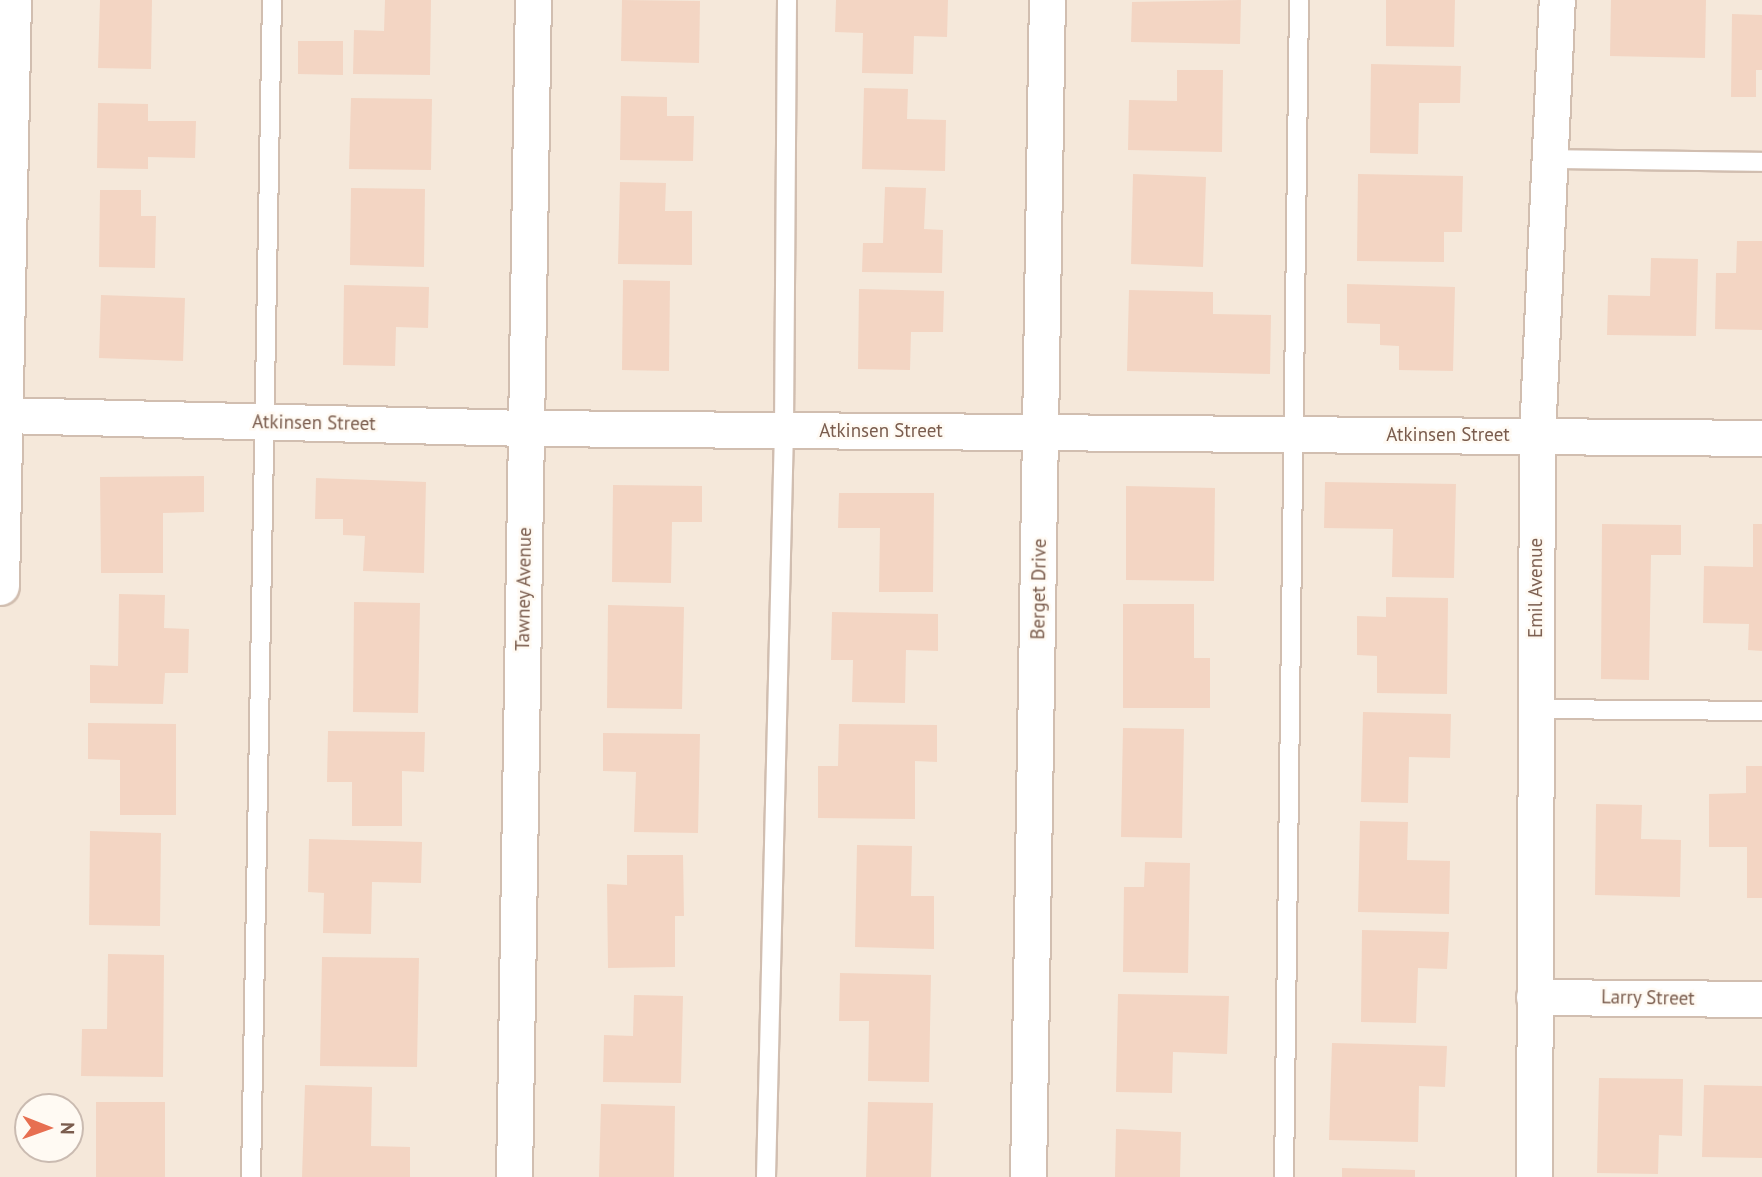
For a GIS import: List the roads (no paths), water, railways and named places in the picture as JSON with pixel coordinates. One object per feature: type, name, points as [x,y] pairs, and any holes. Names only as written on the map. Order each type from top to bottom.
[{"type":"street","points":[[0,586],[1,415],[12,0]]},
{"type":"street","name":"Tawney Avenue","points":[[514,1177],[533,0]]},
{"type":"street","name":"Berget Drive","points":[[1028,1177],[1047,0]]},
{"type":"street","name":"Emil Avenue","points":[[1534,1177],[1537,436],[1556,0]]},
{"type":"street","name":"Atkinsen Street","points":[[1,415],[526,428],[1762,438]]},
{"type":"street","name":"Larry Street","points":[[1534,997],[1762,999]]},
{"type":"lane","points":[[251,1177],[272,0]]},
{"type":"lane","points":[[766,1177],[783,430],[788,0]]},
{"type":"lane","points":[[1284,1177],[1299,0]]},
{"type":"lane","points":[[1549,159],[1762,162]]},
{"type":"lane","points":[[1535,709],[1762,711]]}]
